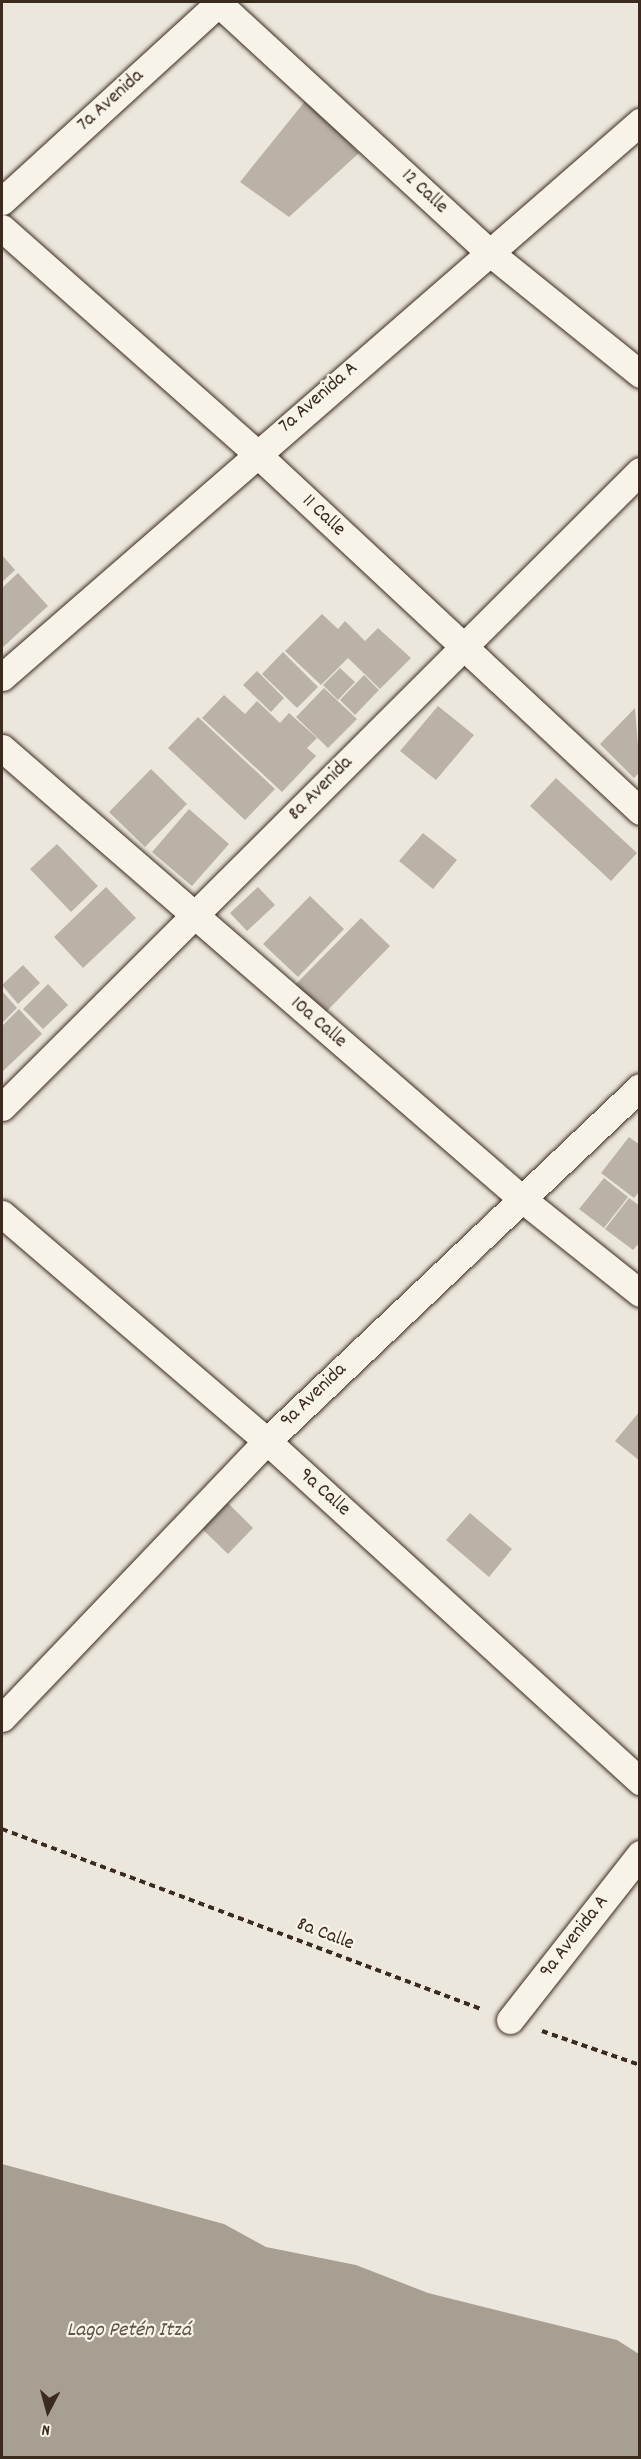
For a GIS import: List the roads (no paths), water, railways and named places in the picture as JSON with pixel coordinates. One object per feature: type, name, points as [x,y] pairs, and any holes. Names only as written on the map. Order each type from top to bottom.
[{"type":"street","name":"7a Avenida","points":[[2,201],[219,2]]},
{"type":"street","name":"12 Calle","points":[[219,2],[489,252],[639,374]]},
{"type":"street","name":"7a Avenida A","points":[[2,677],[256,453],[639,122]]},
{"type":"street","name":"11 Calle","points":[[2,228],[256,453],[639,811]]},
{"type":"street","name":"8a Avenida","points":[[2,1107],[193,915],[465,648],[639,471]]},
{"type":"street","name":"10a Calle","points":[[2,748],[521,1198],[639,1293]]},
{"type":"street","name":"9a Avenida","points":[[2,1718],[267,1441],[639,1087]]},
{"type":"street","name":"9a Calle","points":[[2,1214],[267,1441],[639,1781]]},
{"type":"street","name":"9a Avenida A","points":[[510,2020],[639,1854]]},
{"type":"water","name":"Lago Petén Itzá","points":[[2,2164],[224,2224],[266,2247],[356,2265],[428,2293],[617,2340],[639,2354],[639,2457],[2,2457]]}]
